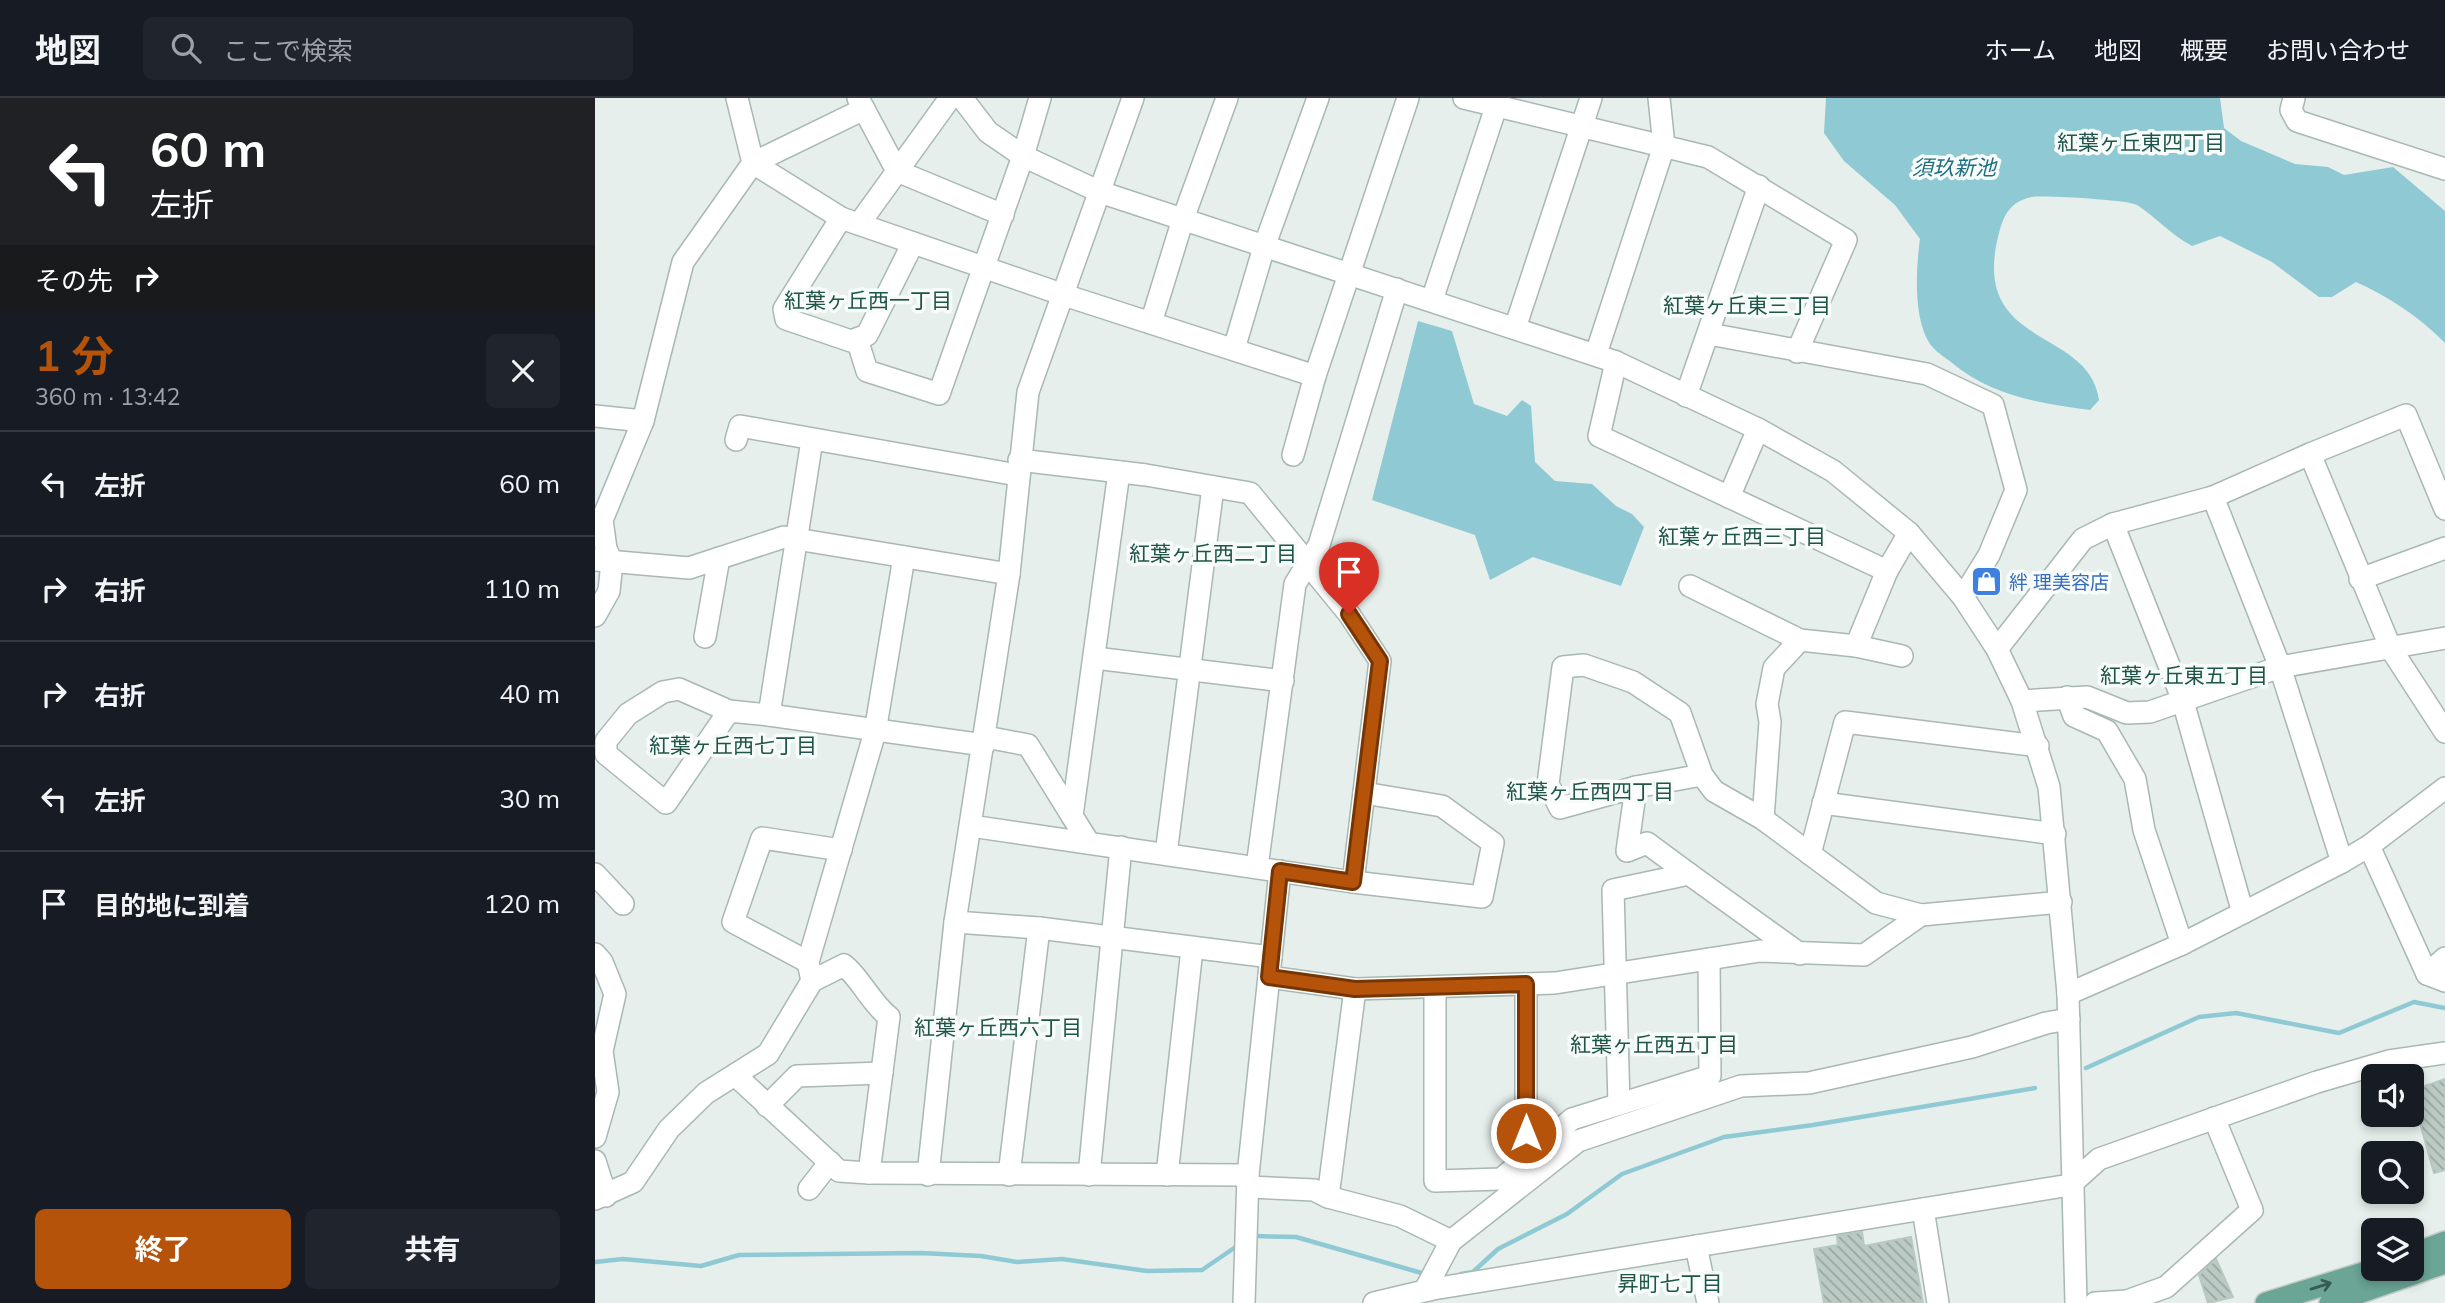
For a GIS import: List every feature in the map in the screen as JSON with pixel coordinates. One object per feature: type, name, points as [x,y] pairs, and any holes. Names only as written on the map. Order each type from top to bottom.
[{"type":"main road","points":[[2424,1250],[2445,1242]]},
{"type":"main road","points":[[2330,1303],[2445,1263]]},
{"type":"main road","points":[[2266,1303],[2361,1274]]},
{"type":"street","points":[[737,98],[754,163],[850,221],[1064,295],[1315,376]]},
{"type":"street","points":[[913,243],[867,335],[851,341],[786,319],[784,309],[850,221],[897,171],[950,98]]},
{"type":"street","points":[[962,98],[988,132],[1023,156],[1100,192],[1606,358],[1758,429],[1833,471],[1909,533],[1963,597],[1997,649],[2022,701],[2049,788],[2068,994],[2070,1185],[2076,1303]]},
{"type":"street","points":[[857,338],[867,371],[939,394],[1003,215],[1040,98]]},
{"type":"street","points":[[928,1175],[955,922],[1009,574],[1028,392],[1133,98]]},
{"type":"street","points":[[1151,323],[1183,219],[1227,98]]},
{"type":"street","points":[[1234,349],[1264,247],[1318,98]]},
{"type":"street","points":[[1293,455],[1315,376],[1408,98]]},
{"type":"street","points":[[1464,98],[1498,102],[1708,157],[1846,240],[1797,352]]},
{"type":"street","points":[[1515,328],[1591,98]]},
{"type":"street","points":[[1659,98],[1664,146],[1606,358],[1599,436],[1887,571]]},
{"type":"street","points":[[2294,98],[2291,110],[2297,121],[2445,169]]},
{"type":"street","points":[[1432,300],[1498,102]]},
{"type":"street","points":[[595,617],[609,591],[602,520],[643,421],[683,262],[754,163],[861,103],[897,171],[1003,215]]},
{"type":"street","points":[[1686,396],[1759,186]]},
{"type":"street","points":[[1257,867],[1296,584],[1319,545],[1397,289]]},
{"type":"street","points":[[1709,334],[1927,374],[1993,405],[2016,489],[1989,555],[1963,597]]},
{"type":"street","points":[[1997,649],[2083,539],[2113,524],[2213,497],[2406,415],[2445,509]]},
{"type":"street","points":[[595,416],[643,421]]},
{"type":"street","points":[[736,440],[740,426],[812,440],[1018,468],[1119,472],[1250,493],[1349,614],[1380,661],[1353,882]]},
{"type":"street","points":[[1729,497],[1758,429]]},
{"type":"street","points":[[769,715],[812,440]]},
{"type":"street","points":[[2310,454],[2391,649],[2445,732]]},
{"type":"street","points":[[1072,816],[1119,472]]},
{"type":"street","points":[[1165,854],[1213,487]]},
{"type":"street","points":[[2213,497],[2280,667],[2342,862]]},
{"type":"street","points":[[2113,524],[2182,698],[2243,913]]},
{"type":"street","points":[[1856,646],[1887,571],[1909,533]]},
{"type":"street","points":[[604,561],[689,568],[784,537],[1009,574]]},
{"type":"street","points":[[2360,579],[2445,548]]},
{"type":"street","points":[[595,1161],[601,1198],[633,1182],[669,1129],[706,1093],[768,1054],[810,972],[875,732],[904,557]]},
{"type":"street","points":[[705,637],[719,558]]},
{"type":"street","points":[[1690,586],[1800,640],[1856,646],[1902,656]]},
{"type":"street","points":[[2022,701],[2087,697],[2127,713],[2150,712],[2182,698],[2280,667],[2445,638]]},
{"type":"street","points":[[1763,819],[1770,722],[1767,704],[1774,668],[1800,640]]},
{"type":"street","points":[[1095,658],[1283,681]]},
{"type":"street","points":[[1702,775],[1636,787],[1560,808],[1548,784],[1563,667],[1584,666],[1633,682],[1680,713],[1702,775],[1714,792],[1763,819],[1877,903],[1921,915],[2061,902]]},
{"type":"street","points":[[729,711],[666,803],[606,754],[606,741],[628,714],[663,692],[680,689],[729,711],[875,732],[1028,745],[1089,843]]},
{"type":"street","points":[[2067,697],[2074,716],[2107,731],[2135,779],[2144,830],[2182,944]]},
{"type":"street","points":[[1810,854],[1845,722],[2038,747]]},
{"type":"street","points":[[1636,787],[1627,851],[1647,843],[1801,955]]},
{"type":"street","points":[[2068,994],[2182,944],[2342,862],[2369,846],[2445,788]]},
{"type":"street","points":[[971,826],[1353,882],[1482,897],[1493,843],[1442,806],[1364,793]]},
{"type":"street","points":[[1823,803],[2055,834]]},
{"type":"street","points":[[841,850],[762,838],[733,922],[810,972],[844,964],[858,976],[875,1006],[889,1017],[869,1173]]},
{"type":"street","points":[[2369,846],[2436,977]]},
{"type":"street","points":[[1089,1175],[1121,848]]},
{"type":"street","points":[[1244,1303],[1248,1181],[1280,871]]},
{"type":"street","points":[[595,874],[622,904]]},
{"type":"street","points":[[1619,1104],[1613,890],[1689,874]]},
{"type":"street","points":[[955,922],[1039,928],[1192,949],[1355,989],[1555,984],[1760,951],[1801,955],[1864,955],[1921,915]]},
{"type":"street","points":[[1009,1175],[1039,928]]},
{"type":"street","points":[[1167,1175],[1192,949]]},
{"type":"street","points":[[595,954],[602,962],[615,994],[602,1051],[608,1092],[595,1137]]},
{"type":"street","points":[[2436,977],[2445,958]]},
{"type":"street","points":[[1434,987],[1435,1181],[1501,1179],[1571,1119],[1710,1076],[1709,959]]},
{"type":"street","points":[[1526,984],[1526,1133],[1536,1150]]},
{"type":"street","points":[[1328,1197],[1355,989]]},
{"type":"street","points":[[1425,1290],[1451,1241],[1578,1141],[1741,1086],[1809,1083],[1972,1047],[2046,1023],[2069,1019]]},
{"type":"street","points":[[1374,1303],[1425,1290],[1696,1247],[2025,1190],[2070,1185],[2099,1159],[2214,1118],[2317,1082],[2389,1061],[2445,1053]]},
{"type":"street","points":[[767,1106],[797,1076],[882,1073]]},
{"type":"street","points":[[735,1075],[839,1171],[928,1175],[1167,1175],[1248,1181],[1314,1190],[1328,1197],[1400,1216],[1451,1241]]},
{"type":"street","points":[[2095,1303],[2127,1301],[2166,1287],[2252,1210],[2214,1118]]},
{"type":"street","points":[[810,1189],[830,1162]]},
{"type":"street","points":[[1923,1209],[1938,1303]]},
{"type":"street","points":[[1696,1247],[1708,1303]]},
{"type":"water","name":"須玖新池","points":[[1826,98],[2220,98],[2224,128],[2241,141],[2295,164],[2328,167],[2344,175],[2393,167],[2445,211],[2445,343],[2403,308],[2356,282],[2332,297],[2319,297],[2272,262],[2220,236],[2192,246],[2137,205],[2086,198],[2032,197],[2014,205],[2001,226],[1994,271],[2000,298],[2014,318],[2075,359],[2091,376],[2099,400],[2090,410],[2034,401],[1999,390],[1966,374],[1930,344],[1918,307],[1917,264],[1920,239],[1895,205],[1844,161],[1824,133]]},
{"type":"water","points":[[1418,321],[1452,331],[1474,404],[1507,416],[1522,400],[1531,406],[1535,462],[1555,481],[1592,484],[1616,506],[1632,514],[1644,527],[1621,586],[1533,557],[1490,580],[1475,535],[1372,500]]},
{"type":"building","points":[[2445,1079],[2445,1170],[2434,1173],[2421,1127],[2424,1127],[2424,1086]]},
{"type":"building","points":[[1862,1232],[1864,1246],[1911,1237],[1923,1303],[1824,1303],[1814,1249],[1838,1245],[1837,1236]]},
{"type":"building","points":[[2216,1259],[2233,1297],[2208,1303],[2199,1275]]},
{"type":"waterway","points":[[2086,1068],[2199,1017],[2236,1013],[2339,1033],[2414,1002],[2445,1008]]},
{"type":"waterway","points":[[1461,1274],[1473,1272],[1498,1249],[1567,1214],[1622,1174],[1724,1137],[2035,1088]]},
{"type":"waterway","points":[[1254,1236],[1296,1237],[1425,1274]]},
{"type":"waterway","points":[[595,1262],[623,1259],[701,1266],[739,1255],[921,1253],[981,1256],[1017,1262],[1062,1259],[1147,1271],[1202,1270],[1240,1244]]},
{"type":"place","name":"絆 理美容店","points":[[1986,582]]},
{"type":"district","name":"紅葉ヶ丘東四丁目","points":[[2141,143]]},
{"type":"district","name":"紅葉ヶ丘西一丁目","points":[[868,301]]},
{"type":"district","name":"紅葉ヶ丘東三丁目","points":[[1747,306]]},
{"type":"district","name":"紅葉ヶ丘西三丁目","points":[[1742,537]]},
{"type":"district","name":"紅葉ヶ丘西二丁目","points":[[1213,554]]},
{"type":"district","name":"紅葉ヶ丘東五丁目","points":[[2184,676]]},
{"type":"district","name":"紅葉ヶ丘西七丁目","points":[[733,746]]},
{"type":"district","name":"紅葉ヶ丘西四丁目","points":[[1590,792]]},
{"type":"district","name":"紅葉ヶ丘西六丁目","points":[[998,1028]]},
{"type":"district","name":"紅葉ヶ丘西五丁目","points":[[1654,1045]]},
{"type":"district","name":"昇町七丁目","points":[[1670,1284]]},
{"type":"route","points":[[1349,614],[1380,661],[1353,882],[1280,871],[1269,977],[1355,989],[1526,984],[1526,1133]]}]
